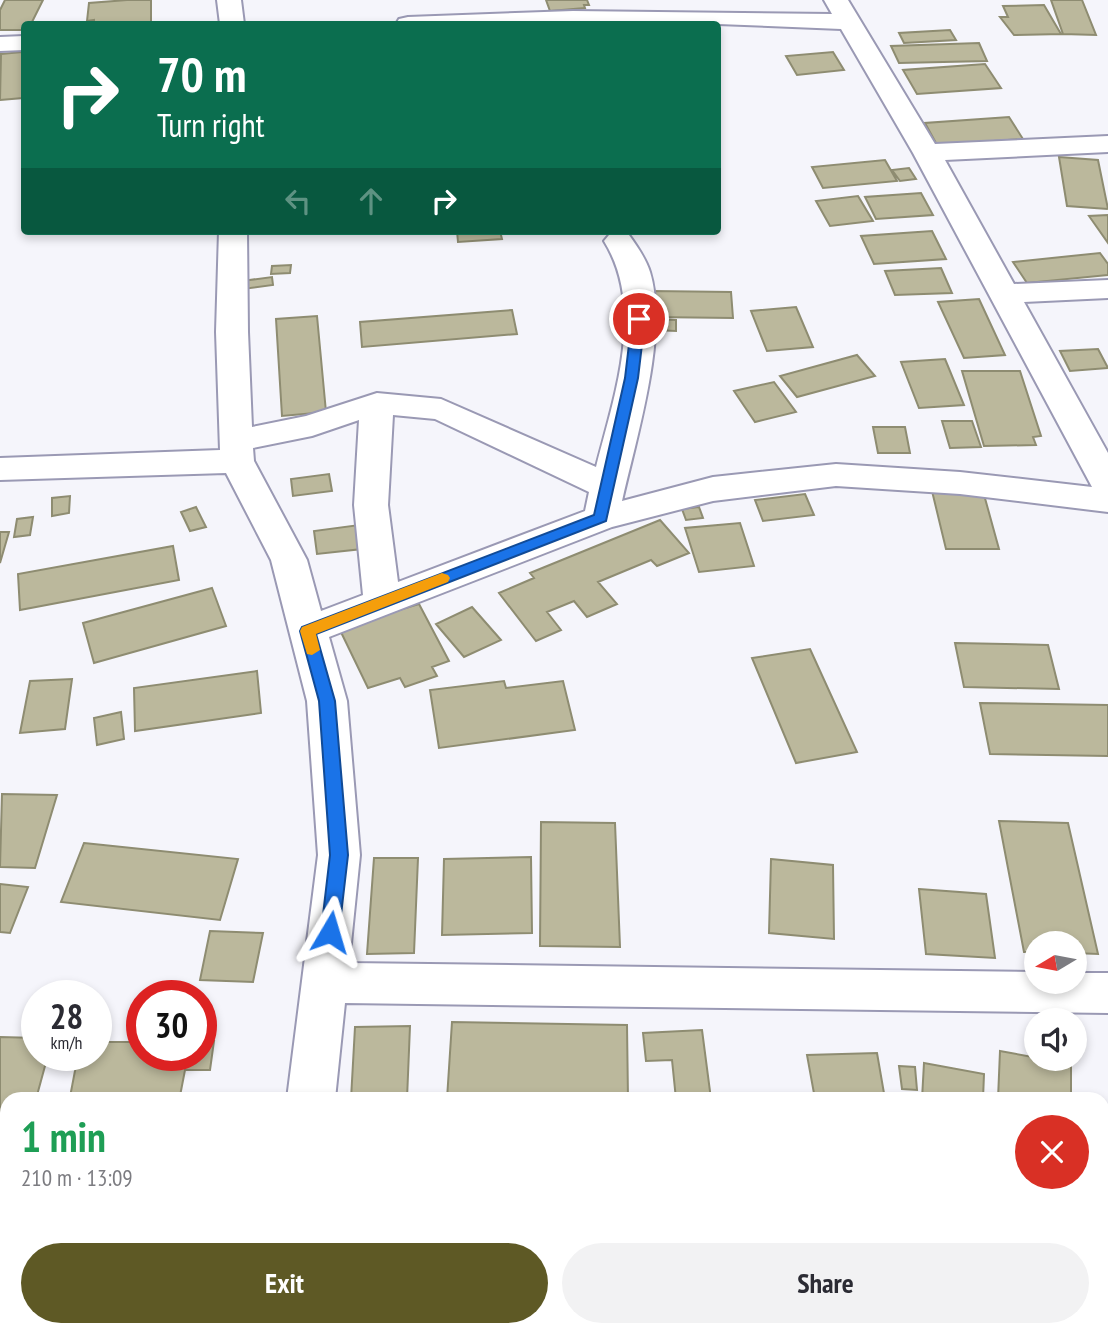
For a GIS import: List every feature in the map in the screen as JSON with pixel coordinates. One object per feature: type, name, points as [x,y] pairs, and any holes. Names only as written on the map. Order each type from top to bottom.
[{"type":"street","points":[[229,0],[232,21]]},
{"type":"street","points":[[835,0],[927,153],[1108,484]]},
{"type":"street","points":[[458,21],[642,17],[849,22]]},
{"type":"street","points":[[0,44],[21,43]]},
{"type":"street","points":[[927,153],[1108,144]]},
{"type":"street","points":[[233,235],[232,332],[236,451],[289,560],[327,701],[339,855],[312,1092]]},
{"type":"street","points":[[604,502],[632,378],[639,319],[636,276],[619,241]]},
{"type":"street","points":[[1004,294],[1108,289]]},
{"type":"street","points":[[377,403],[371,505],[382,602]]},
{"type":"street","points":[[0,469],[236,451],[377,403],[441,409],[604,502]]},
{"type":"street","points":[[307,631],[382,602],[604,502],[836,475],[960,483],[1108,500]]},
{"type":"street","points":[[324,983],[1108,993]]},
{"type":"building","points":[[5,0],[43,0],[32,21],[21,21],[21,30],[0,30],[0,10]]},
{"type":"building","points":[[151,0],[151,21],[87,21],[89,3]]},
{"type":"building","points":[[546,0],[587,0],[589,5],[584,5],[585,8],[550,11]]},
{"type":"building","points":[[1051,0],[1082,0],[1096,35],[1063,34]]},
{"type":"building","points":[[1044,5],[1061,34],[1014,35],[1000,17],[1008,17],[1003,6]]},
{"type":"building","points":[[950,30],[956,40],[904,43],[899,33]]},
{"type":"building","points":[[979,43],[987,61],[899,63],[891,46]]},
{"type":"building","points":[[21,52],[21,98],[0,100],[1,54]]},
{"type":"building","points":[[833,52],[844,70],[797,75],[786,56]]},
{"type":"building","points":[[985,64],[1001,88],[917,94],[903,70]]},
{"type":"building","points":[[1009,117],[1023,139],[937,145],[925,123]]},
{"type":"building","points":[[1059,157],[1098,160],[1108,209],[1067,206]]},
{"type":"building","points":[[885,160],[897,181],[823,188],[812,167]]},
{"type":"building","points":[[909,168],[916,179],[900,181],[892,170]]},
{"type":"building","points":[[921,193],[933,215],[876,219],[865,197]]},
{"type":"building","points":[[858,196],[873,221],[830,226],[816,201]]},
{"type":"building","points":[[1108,215],[1108,243],[1089,216]]},
{"type":"building","points":[[932,231],[946,259],[874,264],[861,236]]},
{"type":"building","points":[[457,235],[501,235],[502,239],[458,242]]},
{"type":"building","points":[[1100,253],[1108,264],[1108,275],[1027,283],[1013,262]]},
{"type":"building","points":[[291,265],[290,273],[271,274],[272,266]]},
{"type":"building","points":[[941,268],[952,293],[895,295],[885,271]]},
{"type":"building","points":[[272,277],[273,285],[243,289],[242,281]]},
{"type":"building","points":[[652,291],[731,292],[733,318],[652,317]]},
{"type":"building","points":[[979,299],[1005,355],[964,358],[938,302]]},
{"type":"building","points":[[796,307],[813,347],[767,351],[751,311]]},
{"type":"building","points":[[512,310],[517,334],[362,347],[360,322]]},
{"type":"building","points":[[317,316],[326,412],[282,416],[276,319]]},
{"type":"building","points":[[654,319],[676,320],[676,331],[653,330]]},
{"type":"building","points":[[1098,349],[1108,368],[1070,371],[1060,351]]},
{"type":"building","points":[[857,355],[875,376],[797,397],[780,376]]},
{"type":"building","points":[[945,359],[964,405],[919,408],[901,362]]},
{"type":"building","points":[[962,371],[1020,371],[1041,436],[1033,437],[1036,445],[984,446]]},
{"type":"building","points":[[774,382],[796,412],[755,422],[734,391]]},
{"type":"building","points":[[942,421],[972,421],[981,447],[950,448]]},
{"type":"building","points":[[873,427],[905,427],[910,453],[878,453]]},
{"type":"building","points":[[329,474],[332,491],[293,496],[291,479]]},
{"type":"building","points":[[932,491],[983,491],[999,549],[946,549]]},
{"type":"building","points":[[805,494],[814,515],[763,521],[755,500]]},
{"type":"building","points":[[70,496],[69,513],[52,516],[52,498]]},
{"type":"building","points":[[196,507],[206,527],[190,531],[181,512]]},
{"type":"building","points":[[699,507],[703,518],[686,520],[682,509]]},
{"type":"building","points":[[33,517],[30,535],[14,537],[17,519]]},
{"type":"building","points":[[660,520],[689,553],[657,566],[651,560],[598,582],[617,604],[587,617],[574,601],[547,612],[561,630],[536,641],[499,593],[534,578],[530,573]]},
{"type":"building","points":[[740,523],[754,566],[699,572],[685,528]]},
{"type":"building","points":[[359,525],[362,549],[317,554],[314,531]]},
{"type":"building","points":[[0,532],[9,532],[0,563]]},
{"type":"building","points":[[173,546],[179,580],[20,610],[18,574]]},
{"type":"building","points":[[212,588],[226,626],[94,663],[83,623]]},
{"type":"building","points":[[419,604],[449,661],[432,667],[437,676],[405,687],[400,678],[368,688],[339,628]]},
{"type":"building","points":[[472,607],[501,640],[464,657],[436,624]]},
{"type":"building","points":[[955,643],[1048,645],[1059,689],[964,687]]},
{"type":"building","points":[[810,649],[857,752],[796,763],[752,658]]},
{"type":"building","points":[[257,671],[261,713],[135,731],[134,688]]},
{"type":"building","points":[[72,679],[65,729],[20,733],[30,681]]},
{"type":"building","points":[[504,681],[506,688],[563,681],[575,730],[439,748],[430,690]]},
{"type":"building","points":[[980,703],[1108,705],[1108,756],[990,754]]},
{"type":"building","points":[[121,712],[124,739],[97,745],[94,718]]},
{"type":"building","points":[[2,794],[57,795],[35,868],[0,867]]},
{"type":"building","points":[[999,821],[1068,823],[1098,954],[1087,954],[1087,931],[1024,931],[1024,952]]},
{"type":"building","points":[[541,822],[615,823],[620,947],[540,946]]},
{"type":"building","points":[[84,843],[238,859],[220,920],[61,902]]},
{"type":"building","points":[[531,857],[532,933],[442,935],[444,859]]},
{"type":"building","points":[[374,858],[418,858],[414,953],[367,954]]},
{"type":"building","points":[[771,859],[833,865],[834,939],[769,933]]},
{"type":"building","points":[[0,884],[28,887],[10,933],[0,932]]},
{"type":"building","points":[[919,889],[986,894],[995,958],[926,954]]},
{"type":"building","points":[[210,931],[263,933],[253,982],[200,980]]},
{"type":"building","points":[[452,1022],[627,1025],[628,1092],[447,1092]]},
{"type":"building","points":[[410,1026],[407,1092],[351,1092],[355,1027]]},
{"type":"building","points":[[702,1030],[710,1092],[675,1092],[672,1060],[646,1061],[643,1033]]},
{"type":"building","points":[[0,1037],[21,1038],[21,1071],[44,1071],[38,1092],[0,1092]]},
{"type":"building","points":[[112,1042],[126,1042],[126,1071],[185,1071],[181,1092],[71,1092],[75,1071],[112,1071]]},
{"type":"building","points":[[1000,1051],[1024,1055],[1024,1071],[1071,1071],[1071,1092],[998,1092]]},
{"type":"building","points":[[877,1053],[884,1092],[814,1092],[807,1055]]},
{"type":"building","points":[[924,1063],[984,1074],[983,1092],[922,1092]]},
{"type":"building","points":[[899,1066],[915,1067],[917,1090],[902,1089]]},
{"type":"slow traffic","points":[[312,650],[307,631],[442,578]]},
{"type":"route","points":[[330,932],[339,855],[327,701],[307,631],[601,518],[632,378],[639,319]]}]
